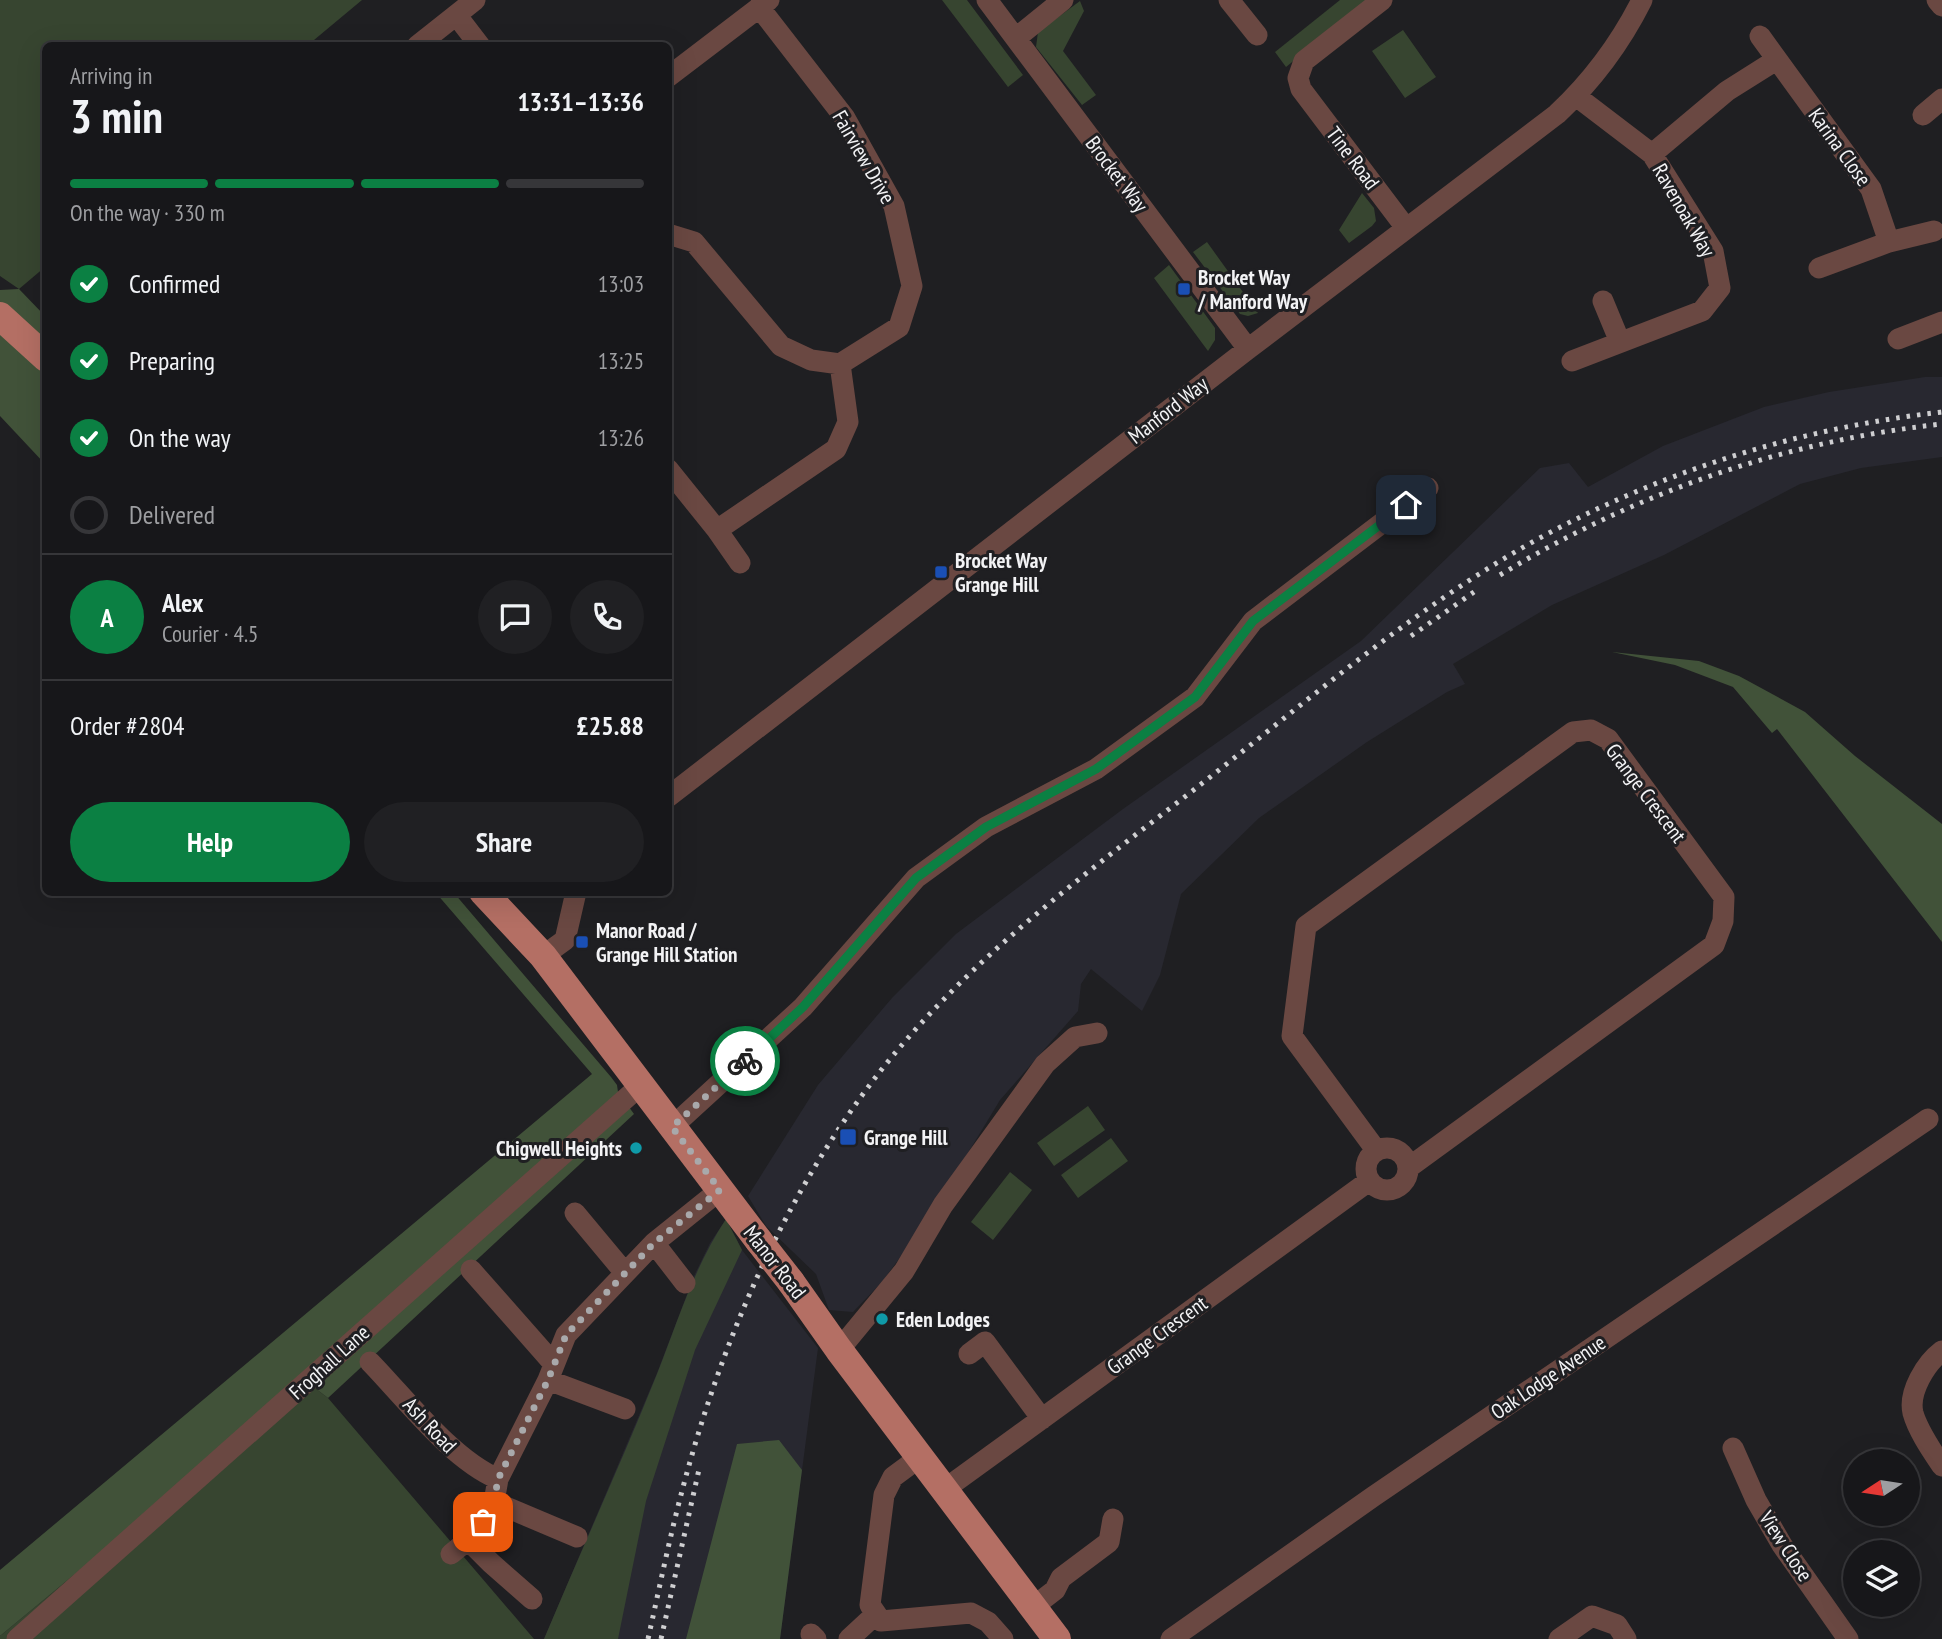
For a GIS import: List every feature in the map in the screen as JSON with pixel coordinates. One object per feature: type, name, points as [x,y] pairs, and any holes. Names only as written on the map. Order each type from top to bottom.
[{"type":"main road","points":[[0,316],[42,354]]},
{"type":"main road","name":"Manor Road","points":[[487,896],[544,956],[1057,1639]]},
{"type":"street","points":[[421,42],[475,0]]},
{"type":"street","name":"Brocket Way","points":[[987,0],[1248,349]]},
{"type":"street","points":[[1016,38],[1063,0]]},
{"type":"street","points":[[1229,0],[1257,35]]},
{"type":"street","name":"Tine Road","points":[[1382,0],[1304,61],[1298,78],[1301,89],[1406,228]]},
{"type":"street","name":"Manford Way","points":[[672,794],[1557,114],[1576,96],[1628,28],[1642,0]]},
{"type":"street","points":[[1937,0],[1942,6]]},
{"type":"street","points":[[672,74],[764,4]]},
{"type":"street","name":"Fairview Drive","points":[[764,4],[845,118],[894,206],[912,286],[899,327],[840,364]]},
{"type":"street","points":[[457,16],[477,42]]},
{"type":"street","name":"Karina Close","points":[[1760,36],[1871,189],[1889,242]]},
{"type":"street","points":[[1652,155],[1727,91],[1776,60]]},
{"type":"street","name":"Ravenoak Way","points":[[1572,361],[1702,311],[1720,288],[1713,251],[1652,155],[1576,96]]},
{"type":"street","points":[[1923,115],[1942,99]]},
{"type":"street","points":[[1819,268],[1889,242],[1934,231]]},
{"type":"street","points":[[672,235],[694,242],[781,346],[811,360],[840,364],[848,422],[836,449],[717,530]]},
{"type":"street","points":[[1603,301],[1620,342]]},
{"type":"street","points":[[1898,339],[1942,322]]},
{"type":"street","points":[[672,474],[740,563]]},
{"type":"street","points":[[672,1127],[803,1007],[916,878],[986,827],[1096,769],[1195,697],[1253,621],[1428,488]]},
{"type":"street","name":"Grange Crescent","points":[[945,1489],[1369,1181],[1380,1189],[1394,1189],[1404,1181],[1408,1168],[1714,945],[1723,921],[1724,897],[1608,739],[1591,730],[1573,732],[1306,926],[1292,1036],[1376,1150]]},
{"type":"street","points":[[544,956],[565,940],[575,896]]},
{"type":"street","points":[[839,1350],[904,1271],[943,1205],[1045,1063],[1075,1037],[1097,1033]]},
{"type":"street","name":"Froghall Lane","points":[[17,1639],[641,1085]]},
{"type":"street","name":"Oak Lodge Avenue","points":[[1171,1639],[1374,1496],[1928,1119]]},
{"type":"street","points":[[1369,1181],[1365,1168],[1370,1155],[1376,1150],[1397,1150],[1408,1168]]},
{"type":"street","points":[[451,1554],[468,1540],[483,1522],[494,1502],[498,1479],[566,1335],[654,1243],[720,1190]]},
{"type":"street","points":[[575,1213],[625,1273]]},
{"type":"street","points":[[654,1243],[685,1283]]},
{"type":"street","points":[[471,1270],[551,1371],[625,1409]]},
{"type":"street","points":[[969,1354],[985,1342],[1042,1419]]},
{"type":"street","points":[[1942,1351],[1933,1358],[1916,1384],[1912,1411],[1942,1466]]},
{"type":"street","name":"Ash Road","points":[[370,1362],[461,1458],[481,1472],[498,1479]]},
{"type":"street","name":"View Close","points":[[1733,1448],[1756,1500],[1782,1545],[1848,1639]]},
{"type":"street","points":[[920,1457],[893,1477],[884,1494],[870,1605],[881,1621],[971,1613],[988,1622],[1003,1639]]},
{"type":"street","points":[[494,1502],[577,1537]]},
{"type":"street","points":[[1032,1607],[1055,1590],[1061,1578],[1109,1542],[1113,1519]]},
{"type":"street","points":[[468,1540],[532,1598]]},
{"type":"street","points":[[849,1639],[876,1614]]},
{"type":"street","points":[[1559,1639],[1592,1616],[1616,1625],[1626,1639]]},
{"type":"shaded area","points":[[1925,377],[1942,377],[1942,457],[1861,468],[1800,484],[1664,555],[1552,605],[1453,664],[1465,684],[1447,692],[1367,742],[1259,818],[1181,894],[1160,975],[1142,1011],[1091,969],[1081,984],[1078,1011],[1000,1100],[928,1219],[882,1282],[853,1312],[829,1310],[816,1274],[766,1226],[748,1196],[818,1085],[892,998],[956,934],[1123,809],[1361,641],[1540,468],[1569,463],[1588,487],[1663,446],[1764,407],[1829,392]]},
{"type":"shaded area","points":[[726,1219],[742,1250],[818,1348],[780,1639],[544,1639],[657,1373],[694,1276],[710,1243]]},
{"type":"green space","points":[[0,0],[362,0],[312,42],[42,42],[42,270],[19,289],[0,276]]},
{"type":"green space","points":[[942,0],[967,0],[1023,75],[1008,87]]},
{"type":"green space","points":[[1340,0],[1368,0],[1286,67],[1275,52]]},
{"type":"green space","points":[[1080,1],[1084,11],[1063,51],[1096,95],[1082,105],[1036,47],[1038,32]]},
{"type":"green space","points":[[1403,30],[1436,77],[1405,98],[1372,51]]},
{"type":"green space","points":[[1362,193],[1374,208],[1376,221],[1349,243],[1339,230]]},
{"type":"green space","points":[[1207,242],[1258,313],[1248,316],[1240,314],[1193,252]]},
{"type":"green space","points":[[1169,265],[1215,328],[1215,340],[1208,351],[1154,278]]},
{"type":"green space","points":[[19,289],[42,313],[42,461],[0,416],[0,290]]},
{"type":"green space","points":[[1612,652],[1699,661],[1739,676],[1805,712],[1855,756],[1942,824],[1942,942],[1777,729],[1772,733],[1733,687],[1675,665]]},
{"type":"green space","points":[[439,896],[457,896],[611,1077],[634,1114],[328,1398],[307,1382],[0,1636],[0,1570],[592,1074]]},
{"type":"green space","points":[[1088,1106],[1105,1130],[1054,1166],[1037,1143]]},
{"type":"green space","points":[[1111,1138],[1128,1161],[1078,1198],[1061,1175]]},
{"type":"green space","points":[[1010,1172],[1032,1190],[993,1240],[971,1222]]},
{"type":"green space","points":[[726,1219],[742,1250],[695,1350],[646,1501],[618,1639],[544,1639],[696,1275]]},
{"type":"green space","points":[[307,1382],[328,1398],[534,1639],[0,1639],[0,1636]]},
{"type":"green space","points":[[779,1440],[802,1470],[780,1639],[686,1639],[737,1444]]},
{"type":"railway","points":[[648,1639],[697,1438],[733,1335],[778,1234],[832,1139],[863,1094],[935,1008],[975,969],[1058,896],[1359,659],[1446,596],[1536,540],[1633,493],[1733,456],[1836,429],[1942,412]]},
{"type":"railway","points":[[1500,575],[1604,519],[1713,475],[1826,443],[1942,424]]},
{"type":"railway","points":[[1411,636],[1474,592]]},
{"type":"railway","points":[[661,1639],[700,1465]]},
{"type":"way so far","points":[[483,1522],[494,1502],[498,1479],[548,1380],[566,1335],[654,1243],[720,1190],[672,1127],[745,1061]]},
{"type":"place","name":"Brocket Way / Manford Way","points":[[1184,289]]},
{"type":"place","name":"Brocket Way Grange Hill","points":[[941,572]]},
{"type":"place","name":"Manor Road / Grange Hill Station","points":[[582,942]]},
{"type":"place","name":"Grange Hill","points":[[848,1137]]},
{"type":"place","name":"Chigwell Heights","points":[[636,1148]]},
{"type":"place","name":"Eden Lodges","points":[[882,1319]]},
{"type":"route","points":[[745,1061],[803,1007],[916,878],[986,827],[1096,769],[1195,697],[1253,621],[1406,505]]}]
